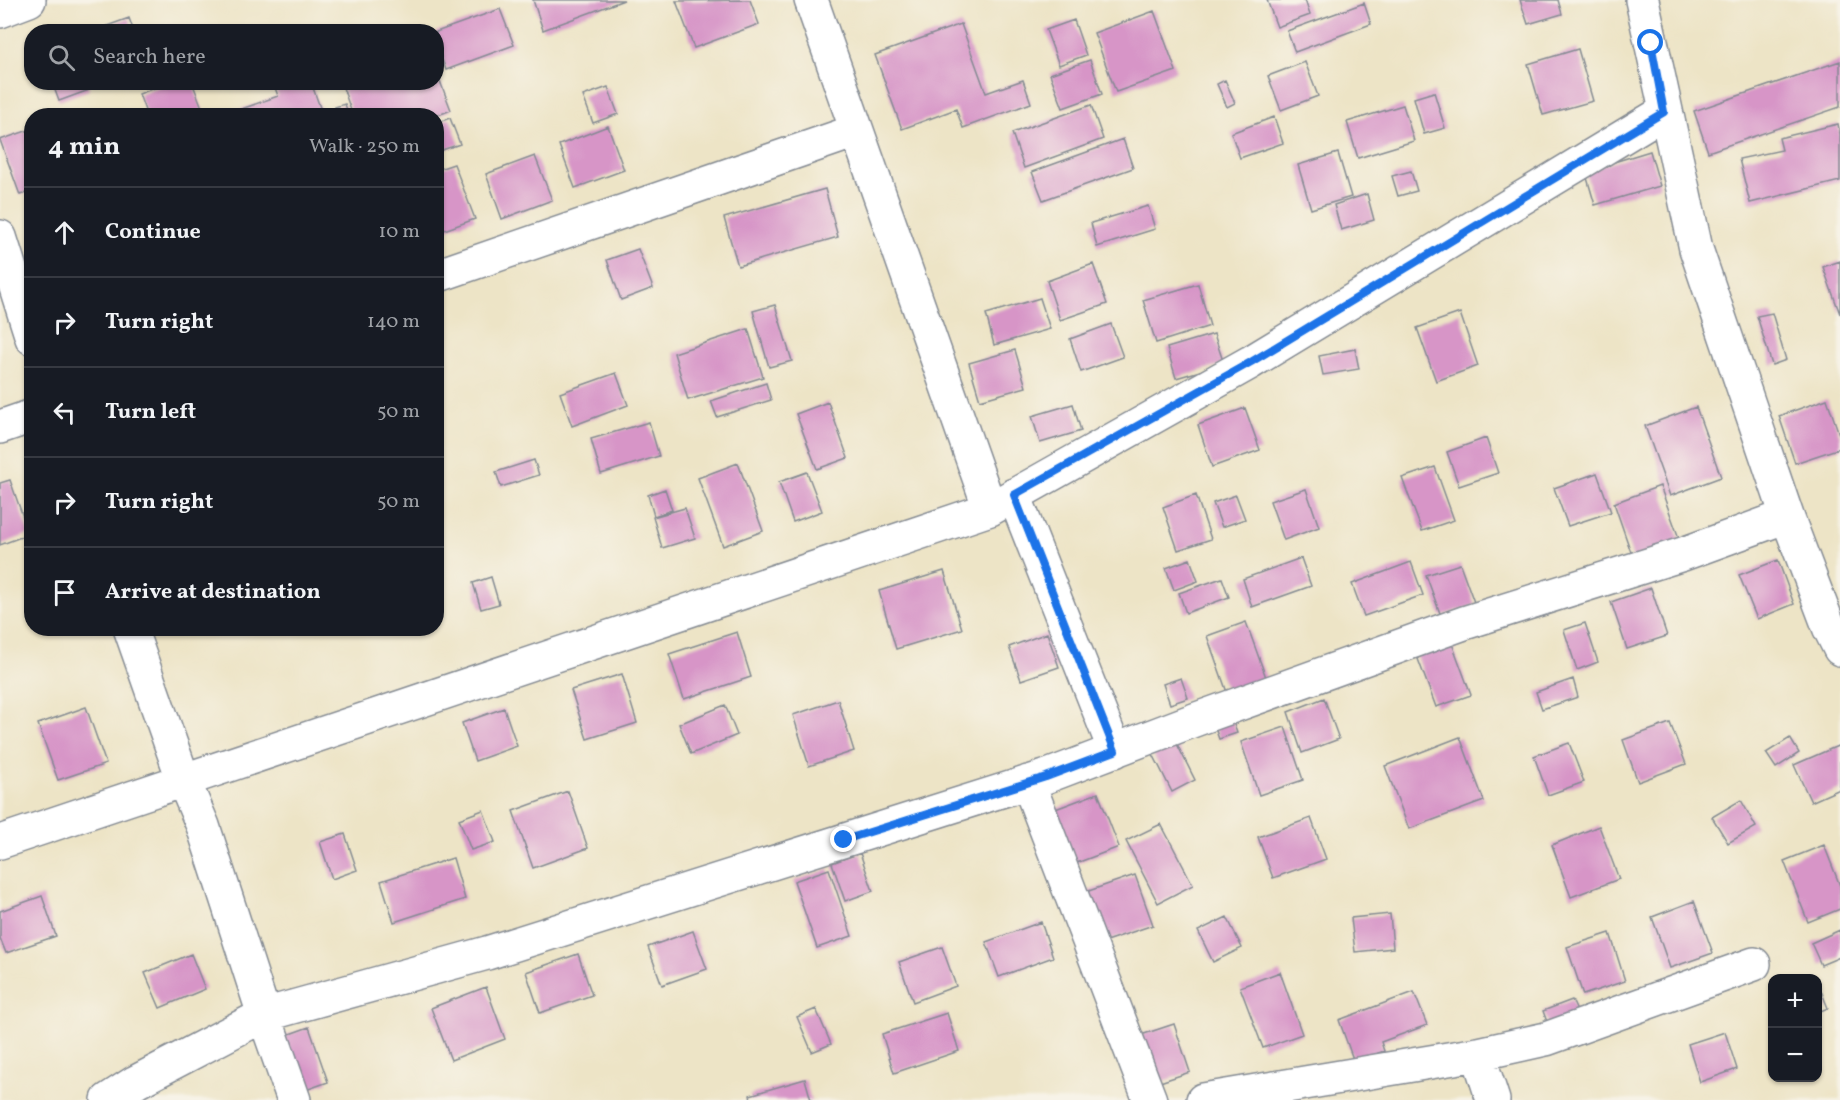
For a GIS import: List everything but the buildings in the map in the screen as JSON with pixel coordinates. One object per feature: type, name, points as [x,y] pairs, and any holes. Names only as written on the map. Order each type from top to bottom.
[{"type":"street","points":[[0,11],[29,0]]},
{"type":"street","points":[[811,0],[856,131],[1002,502],[1115,751]]},
{"type":"street","points":[[1642,0],[1696,249],[1787,516],[1829,627],[1840,649]]},
{"type":"street","points":[[1651,43],[1664,112],[1676,157]]},
{"type":"street","points":[[0,842],[1002,502],[1261,356],[1664,112]]},
{"type":"street","points":[[444,273],[856,131]]},
{"type":"street","points":[[0,237],[24,313]]},
{"type":"street","points":[[0,427],[24,419]]},
{"type":"street","points":[[108,1100],[136,1082],[264,1015],[487,953],[1028,782],[1464,623],[1683,554],[1787,516]]},
{"type":"street","points":[[133,636],[202,826],[294,1100]]},
{"type":"street","points":[[1028,782],[1150,1100]]},
{"type":"street","points":[[1203,1100],[1478,1054],[1546,1039],[1754,964]]},
{"type":"street","points":[[1478,1054],[1493,1100]]},
{"type":"route","points":[[844,840],[1046,777],[1115,751],[1014,495],[1251,362],[1664,112],[1651,43]]}]
